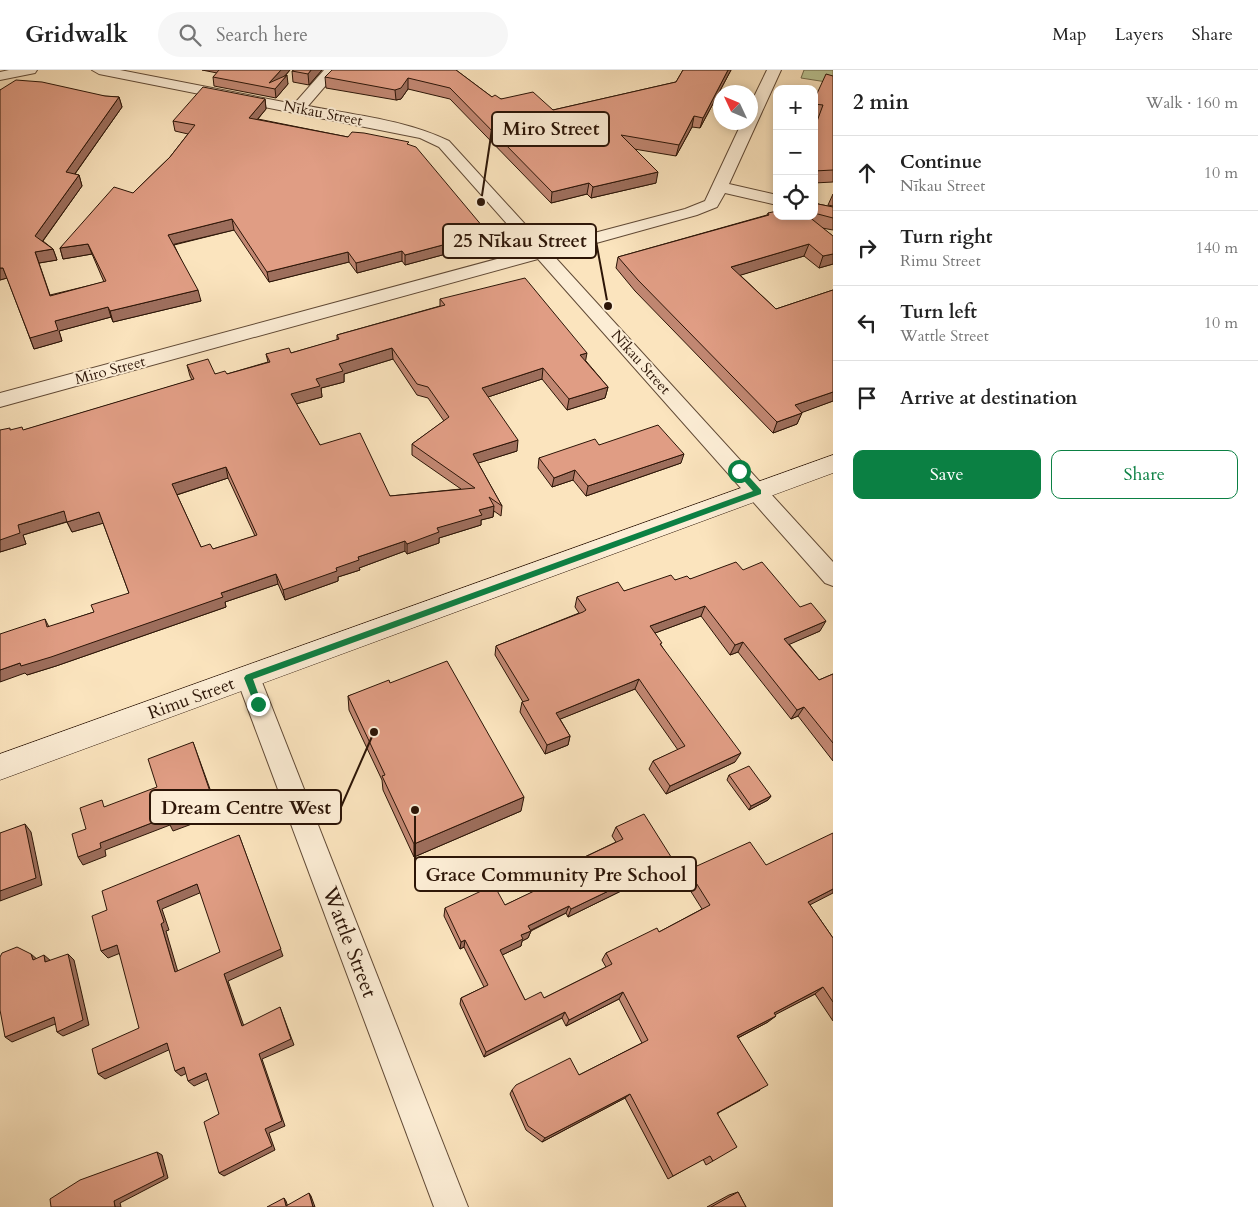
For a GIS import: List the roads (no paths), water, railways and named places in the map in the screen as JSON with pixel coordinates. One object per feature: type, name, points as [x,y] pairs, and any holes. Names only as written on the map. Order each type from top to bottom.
[{"type":"street","points":[[0,76],[30,70]]},
{"type":"street","name":"Nīkau Street","points":[[99,70],[398,128],[434,138],[444,144],[833,577]]},
{"type":"street","points":[[298,108],[332,70]]},
{"type":"street","name":"Miro Street","points":[[758,105],[774,70]]},
{"type":"street","name":"Miro Street","points":[[0,400],[691,212],[711,204],[721,187],[746,130]]},
{"type":"street","points":[[721,187],[773,199]]},
{"type":"street","name":"Rimu Street","points":[[0,767],[833,464]]},
{"type":"street","name":"Wattle Street","points":[[248,678],[451,1207]]},
{"type":"place","name":"Miro Street","points":[[481,202]]},
{"type":"place","name":"25 Nīkau Street","points":[[608,306]]},
{"type":"place","name":"Dream Centre West","points":[[374,732]]},
{"type":"place","name":"Grace Community Pre School","points":[[415,810]]}]
